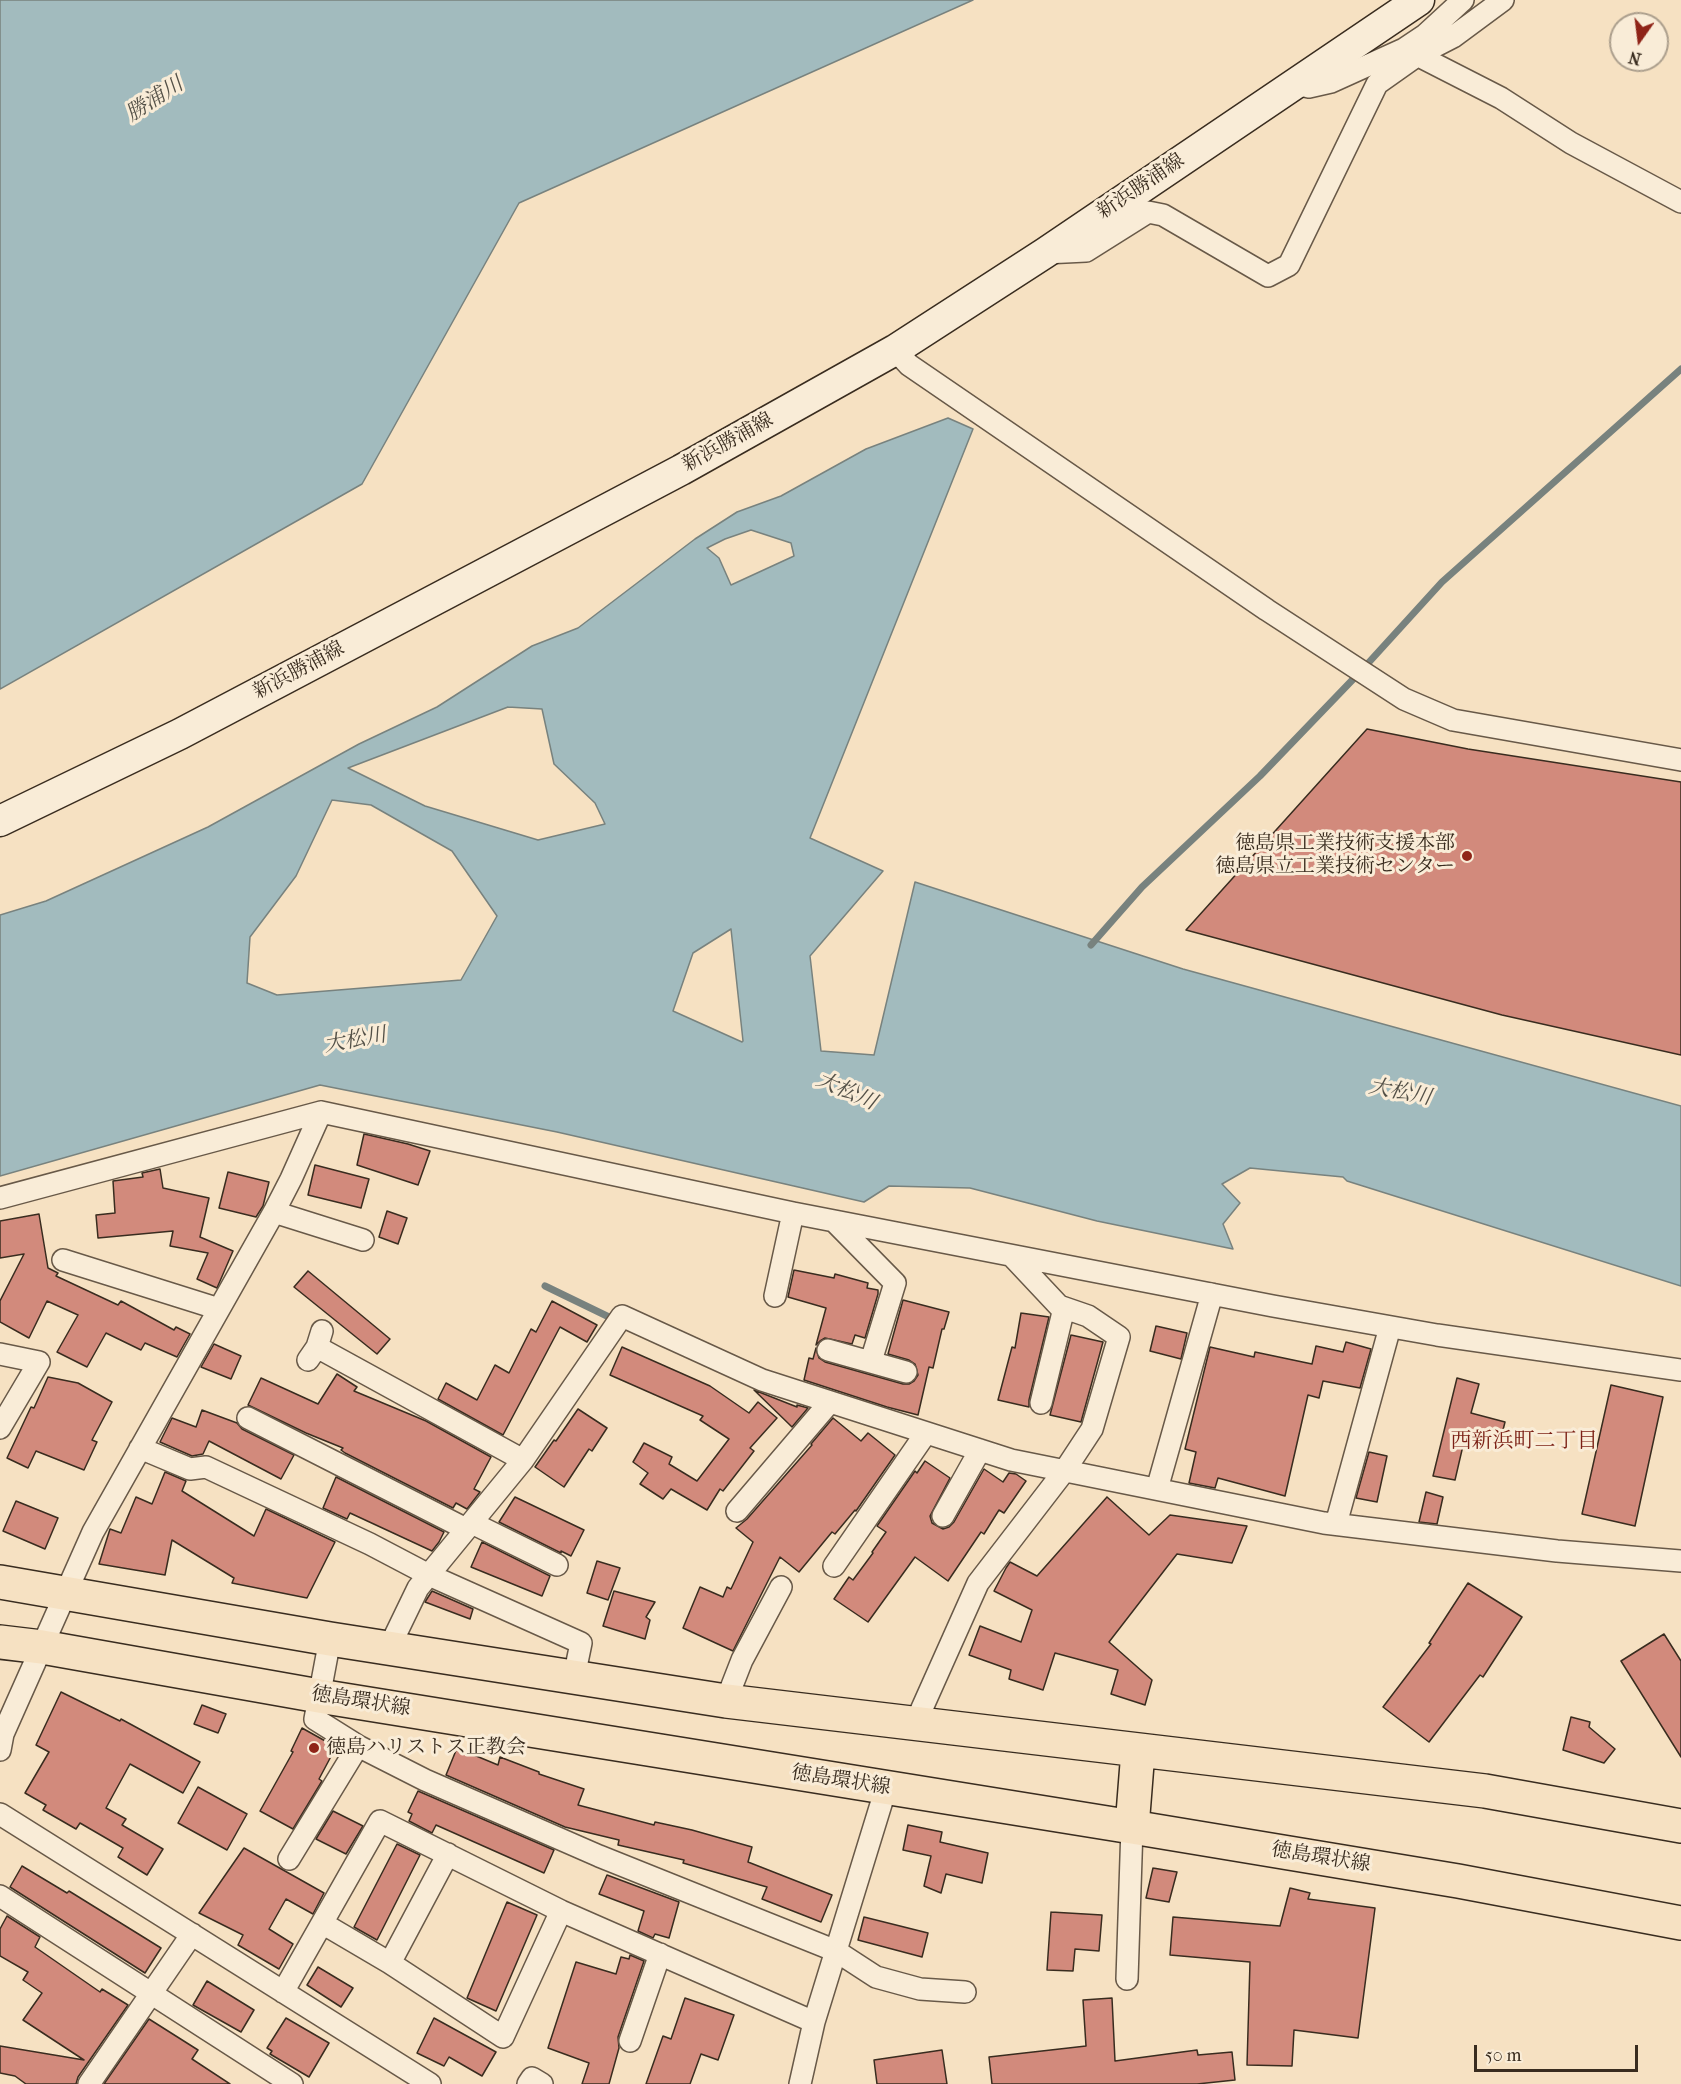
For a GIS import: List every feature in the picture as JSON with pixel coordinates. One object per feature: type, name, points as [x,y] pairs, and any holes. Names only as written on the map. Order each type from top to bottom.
[{"type":"main road","name":"新浜勝浦線","points":[[0,821],[180,734],[681,470],[895,350],[1045,253],[1419,0]]},
{"type":"main road","points":[[0,1582],[330,1639],[726,1701],[1485,1791],[1681,1826]]},
{"type":"main road","name":"徳島環状線","points":[[0,1642],[42,1647],[319,1696],[1458,1881],[1681,1923]]},
{"type":"main road","points":[[1132,1827],[1138,1751]]},
{"type":"street","points":[[1045,253],[1086,251],[1148,212],[1163,215],[1268,276],[1289,265],[1377,84],[1463,0]]},
{"type":"street","points":[[1296,84],[1309,87],[1331,82],[1453,37],[1503,0]]},
{"type":"street","points":[[1411,52],[1501,98],[1571,143],[1681,202]]},
{"type":"street","points":[[895,350],[909,365],[947,392],[1267,610],[1404,699],[1453,720],[1681,760]]},
{"type":"street","points":[[0,1750],[3,1734],[93,1532],[274,1212],[321,1112]]},
{"type":"street","points":[[0,1198],[321,1112],[793,1213],[1212,1294],[1390,1327],[1681,1370]]},
{"type":"street","points":[[274,1212],[363,1240]]},
{"type":"street","points":[[775,1296],[793,1213]]},
{"type":"street","points":[[834,1221],[895,1283],[871,1361]]},
{"type":"street","points":[[915,1724],[978,1583],[1065,1470],[1092,1429],[1119,1337],[1088,1316],[1059,1306],[1012,1256]]},
{"type":"street","points":[[63,1260],[219,1309]]},
{"type":"street","points":[[1158,1489],[1212,1294]]},
{"type":"street","points":[[1041,1404],[1064,1308]]},
{"type":"street","points":[[389,1648],[418,1588],[523,1460],[622,1316],[762,1380],[1011,1460],[1336,1524],[1557,1551],[1681,1561]]},
{"type":"street","points":[[1336,1524],[1390,1327]]},
{"type":"street","points":[[316,1346],[523,1460]]},
{"type":"street","points":[[828,1350],[906,1372]]},
{"type":"street","points":[[0,1354],[39,1362],[0,1428]]},
{"type":"street","points":[[737,1511],[830,1402]]},
{"type":"street","points":[[248,1418],[469,1526],[557,1565]]},
{"type":"street","points":[[834,1566],[926,1433]]},
{"type":"street","points":[[140,1448],[190,1469],[206,1467],[370,1544],[429,1575],[581,1643],[574,1677]]},
{"type":"street","points":[[943,1516],[980,1450]]},
{"type":"street","points":[[726,1701],[742,1660],[782,1587]]},
{"type":"street","points":[[330,1639],[315,1719],[358,1746],[425,1780],[599,1856],[836,1952],[876,1977],[920,1989],[965,1992]]},
{"type":"street","points":[[289,1859],[358,1746]]},
{"type":"street","points":[[800,2084],[814,2022],[886,1788]]},
{"type":"street","points":[[0,1814],[430,2084]]},
{"type":"street","points":[[283,1992],[380,1821],[561,1911],[814,2022]]},
{"type":"street","points":[[1126,1979],[1132,1827]]},
{"type":"street","points":[[390,1963],[448,1854]]},
{"type":"street","points":[[0,1896],[292,2084]]},
{"type":"street","points":[[322,1923],[390,1963],[503,2037],[561,1911]]},
{"type":"street","points":[[89,2084],[192,1934]]},
{"type":"street","points":[[630,2041],[660,1954]]},
{"type":"street","points":[[528,2084],[532,2078],[542,2084]]},
{"type":"water","name":"勝浦川","points":[[0,0],[973,0],[519,203],[362,484],[0,689]]},
{"type":"water","name":"大松川","points":[[948,418],[973,429],[810,838],[883,871],[810,956],[821,1051],[874,1055],[915,882],[1183,969],[1681,1106],[1681,1286],[1347,1181],[1343,1177],[1250,1168],[1222,1184],[1240,1203],[1223,1224],[1233,1249],[1097,1221],[970,1188],[889,1186],[864,1202],[557,1132],[320,1085],[0,1176],[0,915],[46,901],[208,827],[359,744],[437,707],[532,646],[578,628],[695,539],[737,512],[781,496],[866,449]],"holes":[[[751,530],[791,543],[794,556],[731,585],[719,558],[707,548]],[[508,707],[542,709],[554,764],[595,803],[605,824],[538,840],[425,806],[348,768]],[[332,800],[371,805],[452,851],[497,916],[461,980],[277,995],[247,983],[250,937],[296,876]],[[731,929],[742,1042],[673,1011],[693,953]]]},
{"type":"building","name":"徳島県工業技術支援本部 徳島県立工業技術センター","points":[[1367,729],[1468,749],[1681,782],[1681,1055],[1502,1015],[1186,930]]},
{"type":"building","points":[[364,1134],[430,1151],[418,1185],[357,1165]]},
{"type":"building","points":[[315,1165],[369,1179],[361,1208],[308,1195]]},
{"type":"building","points":[[160,1169],[163,1188],[209,1198],[200,1237],[233,1251],[217,1288],[197,1279],[208,1253],[170,1246],[173,1231],[98,1238],[96,1215],[115,1213],[113,1181],[143,1177],[142,1173]]},
{"type":"building","points":[[228,1172],[269,1182],[263,1206],[256,1217],[219,1208]]},
{"type":"building","points":[[387,1211],[407,1218],[398,1244],[379,1237]]},
{"type":"building","points":[[39,1214],[48,1268],[58,1273],[56,1276],[118,1305],[121,1301],[174,1330],[176,1327],[190,1334],[177,1357],[145,1343],[141,1350],[106,1333],[87,1367],[57,1352],[78,1315],[47,1301],[29,1338],[0,1322],[0,1301],[24,1254],[0,1258],[0,1221]]},
{"type":"building","points":[[794,1270],[834,1278],[835,1274],[868,1283],[867,1288],[878,1290],[865,1338],[855,1335],[852,1344],[825,1338],[816,1345],[826,1308],[788,1297]]},
{"type":"building","points":[[308,1271],[390,1339],[377,1354],[294,1287]]},
{"type":"building","points":[[903,1300],[949,1312],[944,1329],[942,1329],[933,1368],[929,1367],[918,1415],[804,1380],[809,1358],[813,1359],[816,1348],[819,1358],[825,1362],[903,1384],[914,1381],[918,1375],[915,1364],[888,1354]]},
{"type":"building","points":[[552,1301],[597,1325],[587,1342],[560,1327],[503,1435],[438,1399],[446,1383],[477,1400],[495,1365],[509,1373],[531,1329],[536,1332]]},
{"type":"building","points":[[1021,1313],[1049,1317],[1029,1407],[998,1400],[1012,1347],[1015,1348]]},
{"type":"building","points":[[1156,1326],[1187,1333],[1181,1359],[1150,1351]]},
{"type":"building","points":[[1071,1335],[1103,1342],[1081,1422],[1050,1415]]},
{"type":"building","points":[[1346,1342],[1371,1349],[1360,1388],[1323,1381],[1319,1398],[1308,1395],[1285,1496],[1218,1478],[1215,1488],[1189,1483],[1196,1452],[1185,1449],[1210,1347],[1254,1357],[1255,1352],[1312,1364],[1316,1346],[1343,1352]]},
{"type":"building","points":[[214,1344],[241,1356],[231,1379],[201,1367]]},
{"type":"building","points":[[622,1347],[710,1386],[749,1413],[758,1402],[777,1418],[750,1448],[754,1451],[723,1491],[720,1489],[707,1510],[671,1489],[663,1499],[640,1484],[648,1473],[633,1462],[644,1443],[672,1457],[669,1464],[697,1481],[729,1439],[700,1420],[703,1416],[610,1375]]},
{"type":"building","points":[[337,1374],[357,1387],[354,1391],[426,1421],[491,1457],[474,1489],[480,1492],[467,1509],[456,1503],[453,1508],[345,1453],[341,1450],[343,1448],[248,1405],[261,1378],[318,1404]]},
{"type":"building","points":[[48,1377],[78,1383],[112,1402],[92,1440],[97,1442],[84,1470],[36,1451],[28,1468],[7,1458]]},
{"type":"building","points":[[1457,1378],[1479,1384],[1471,1413],[1505,1422],[1499,1446],[1465,1437],[1455,1480],[1433,1476]]},
{"type":"building","points":[[1611,1385],[1663,1397],[1635,1526],[1582,1514]]},
{"type":"building","points":[[754,1390],[797,1407],[797,1405],[808,1408],[792,1427]]},
{"type":"building","points":[[578,1409],[607,1428],[592,1451],[589,1449],[564,1487],[535,1467]]},
{"type":"building","points":[[202,1410],[237,1423],[242,1429],[294,1455],[281,1479],[209,1441],[203,1454],[192,1456],[160,1442],[172,1418],[196,1427]]},
{"type":"building","points":[[833,1418],[861,1441],[868,1433],[895,1455],[856,1511],[835,1534],[832,1532],[799,1572],[780,1557],[733,1651],[683,1628],[700,1587],[723,1597],[727,1587],[731,1589],[753,1542],[736,1528],[747,1519]]},
{"type":"building","points":[[1369,1452],[1387,1456],[1377,1502],[1356,1498]]},
{"type":"building","points":[[925,1461],[950,1478],[930,1516],[932,1523],[943,1529],[954,1522],[984,1469],[1003,1482],[1009,1473],[1016,1474],[1026,1481],[1004,1513],[999,1510],[984,1534],[981,1532],[948,1581],[915,1557],[868,1622],[834,1599],[849,1577],[853,1580],[873,1553],[886,1532],[877,1526],[915,1471],[917,1473]]},
{"type":"building","points":[[165,1472],[186,1481],[182,1491],[254,1536],[266,1509],[335,1542],[307,1598],[232,1583],[234,1578],[172,1540],[165,1575],[99,1564],[110,1529],[121,1533],[136,1497],[152,1504]]},
{"type":"building","points":[[336,1477],[444,1532],[439,1542],[432,1551],[350,1513],[347,1519],[323,1508]]},
{"type":"building","points":[[1426,1492],[1443,1497],[1437,1524],[1419,1522]]},
{"type":"building","points":[[515,1497],[584,1530],[571,1556],[499,1522]]},
{"type":"building","points":[[1107,1497],[1149,1535],[1170,1515],[1247,1526],[1232,1563],[1177,1554],[1109,1642],[1152,1680],[1145,1705],[1111,1694],[1118,1670],[1055,1653],[1043,1690],[1009,1679],[1011,1670],[969,1655],[980,1626],[1021,1642],[1032,1610],[994,1591],[1006,1568],[1010,1562],[1037,1576]]},
{"type":"building","points":[[16,1501],[58,1518],[45,1549],[3,1531]]},
{"type":"building","points":[[482,1542],[550,1576],[542,1596],[471,1567]]},
{"type":"building","points":[[597,1561],[620,1568],[608,1600],[587,1593]]},
{"type":"building","points":[[1468,1583],[1522,1617],[1483,1677],[1480,1675],[1429,1742],[1383,1707],[1431,1644],[1429,1643]]},
{"type":"building","points":[[432,1591],[473,1609],[470,1619],[425,1602]]},
{"type":"building","points":[[614,1591],[655,1602],[646,1617],[650,1620],[645,1639],[603,1626]]},
{"type":"building","points":[[1664,1634],[1681,1661],[1681,1757],[1621,1661]]},
{"type":"building","points":[[61,1692],[120,1721],[121,1719],[200,1762],[183,1793],[130,1764],[106,1808],[126,1819],[122,1825],[163,1849],[147,1875],[118,1857],[123,1848],[80,1823],[76,1829],[43,1810],[46,1805],[25,1793],[49,1752],[36,1745]]},
{"type":"building","points":[[202,1705],[226,1714],[218,1733],[194,1724]]},
{"type":"building","points":[[1571,1717],[1590,1722],[1589,1727],[1615,1749],[1604,1763],[1563,1750]]},
{"type":"building","points":[[302,1728],[336,1747],[319,1779],[322,1781],[293,1829],[260,1811],[293,1752],[291,1751]]},
{"type":"building","points":[[457,1748],[498,1765],[500,1757],[539,1772],[539,1774],[584,1789],[578,1805],[654,1825],[655,1822],[692,1830],[752,1847],[748,1862],[832,1895],[821,1922],[762,1899],[767,1887],[683,1863],[684,1860],[618,1845],[619,1840],[565,1827],[446,1775]]},
{"type":"building","points":[[198,1787],[247,1814],[227,1850],[178,1823]]},
{"type":"building","points":[[418,1791],[554,1850],[544,1873],[436,1825],[432,1833],[409,1821],[412,1814],[408,1812]]},
{"type":"building","points":[[333,1811],[363,1826],[346,1854],[316,1839]]},
{"type":"building","points":[[908,1825],[942,1832],[940,1842],[988,1853],[982,1883],[946,1874],[941,1893],[924,1886],[931,1856],[903,1850]]},
{"type":"building","points":[[397,1844],[420,1855],[377,1940],[354,1927]]},
{"type":"building","points":[[244,1848],[324,1893],[313,1914],[286,1899],[269,1929],[293,1944],[279,1969],[238,1945],[243,1935],[199,1913]]},
{"type":"building","points":[[22,1866],[67,1893],[69,1891],[161,1948],[145,1973],[10,1887]]},
{"type":"building","points":[[1153,1868],[1177,1872],[1169,1902],[1146,1898]]},
{"type":"building","points":[[607,1875],[679,1902],[669,1938],[655,1934],[653,1938],[638,1931],[644,1911],[599,1894]]},
{"type":"building","points":[[1290,1888],[1310,1893],[1308,1899],[1375,1908],[1358,2038],[1294,2030],[1292,2066],[1247,2065],[1250,1962],[1170,1955],[1173,1917],[1280,1926]]},
{"type":"building","points":[[507,1902],[537,1915],[496,2011],[467,1998]]},
{"type":"building","points":[[1051,1912],[1102,1915],[1099,1951],[1075,1949],[1073,1971],[1047,1970]]},
{"type":"building","points":[[7,1916],[40,1937],[35,1947],[100,1992],[102,1989],[128,2005],[78,2077],[76,2084],[26,2084],[15,2076],[0,2073],[0,2046],[84,2060],[23,2020],[42,1993],[23,1980],[28,1972],[0,1956],[0,1929]]},
{"type":"building","points":[[864,1917],[928,1933],[922,1957],[858,1940]]},
{"type":"building","points":[[630,1955],[644,1961],[618,2037],[619,2048],[609,2084],[582,2084],[589,2063],[548,2048],[576,1962],[616,1974],[621,1957],[629,1959]]},
{"type":"building","points":[[318,1967],[353,1988],[341,2007],[307,1985]]},
{"type":"building","points":[[207,1981],[254,2010],[241,2032],[193,2005]]},
{"type":"building","points":[[685,1998],[734,2015],[718,2060],[701,2054],[690,2084],[646,2084],[663,2036],[671,2039]]},
{"type":"building","points":[[1112,1998],[1115,2061],[1197,2050],[1198,2055],[1232,2052],[1235,2080],[1197,2084],[992,2084],[989,2057],[1086,2046],[1083,2000]]},
{"type":"building","points":[[286,2018],[329,2043],[309,2077],[270,2054],[272,2051],[267,2048]]},
{"type":"building","points":[[434,2018],[496,2052],[482,2076],[449,2057],[444,2066],[417,2053]]},
{"type":"building","points":[[149,2019],[198,2050],[192,2059],[230,2084],[104,2084]]},
{"type":"building","points":[[942,2050],[947,2084],[877,2084],[874,2060]]},
{"type":"waterway","points":[[1091,945],[1142,887],[1260,776],[1361,671],[1442,582],[1681,369]]},
{"type":"waterway","points":[[545,1286],[609,1317]]},
{"type":"place","name":"徳島県工業技術支援本部 徳島県立工業技術センター","points":[[1467,856]]},
{"type":"place","name":"徳島ハリストス正教会","points":[[314,1748]]},
{"type":"district","name":"西新浜町二丁目","points":[[1524,1442]]}]
